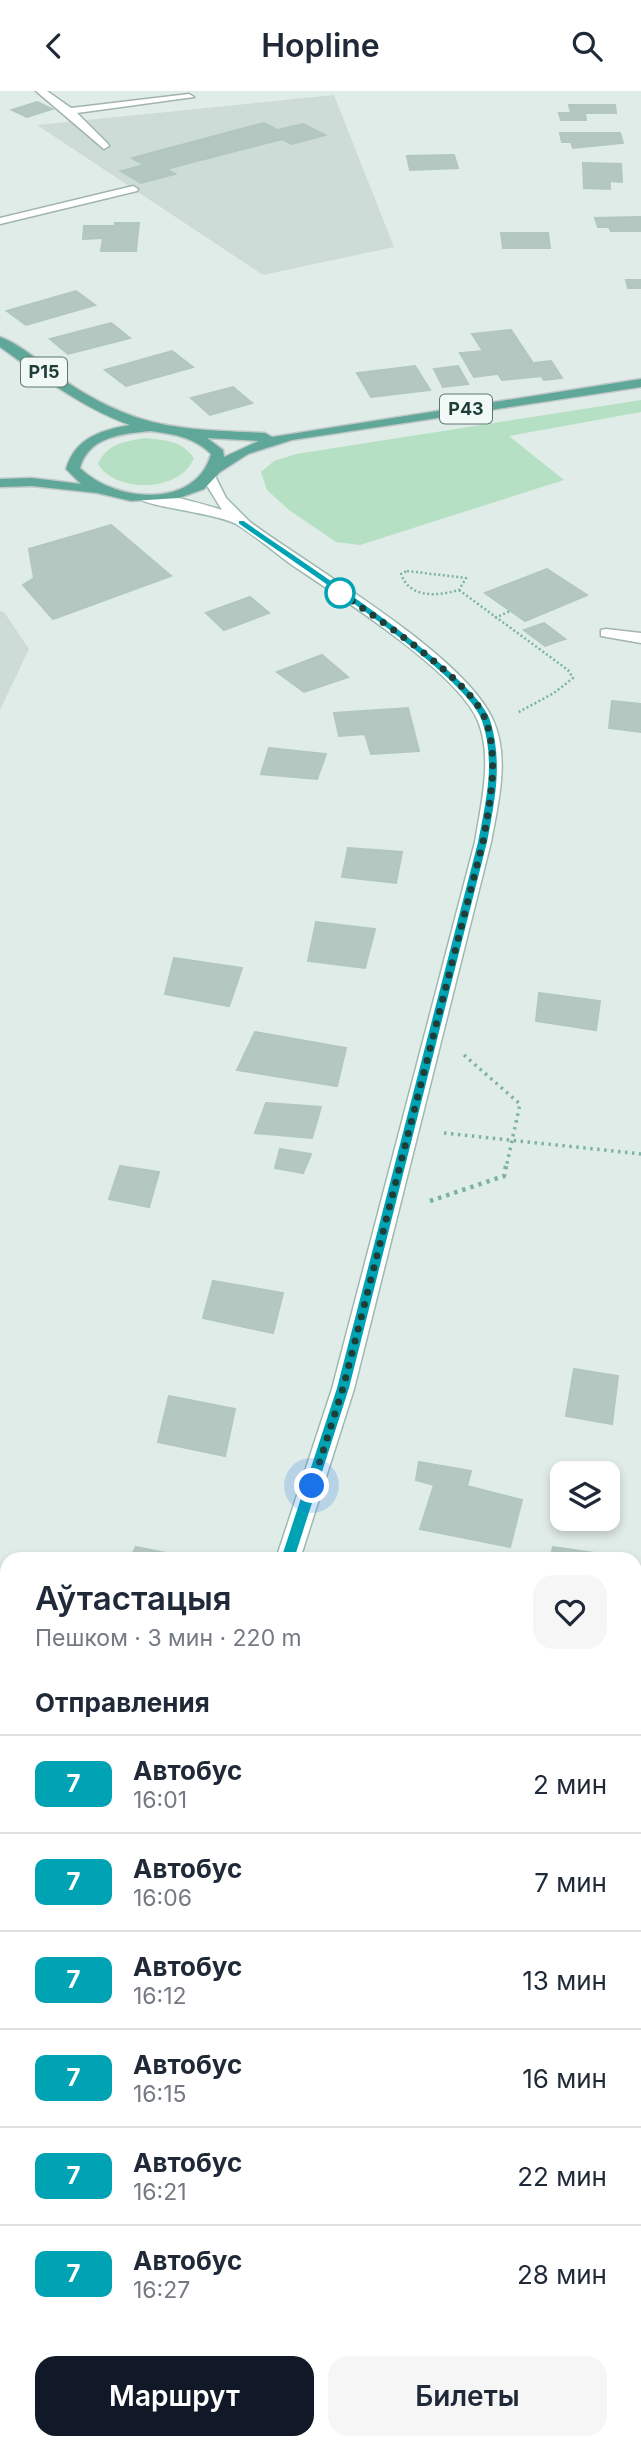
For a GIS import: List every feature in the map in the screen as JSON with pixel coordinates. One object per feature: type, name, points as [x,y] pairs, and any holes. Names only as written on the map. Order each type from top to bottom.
[{"type":"main road","points":[[41,91],[69,111],[104,146]]},
{"type":"main road","points":[[69,111],[189,97]]},
{"type":"main road","points":[[0,221],[133,189]]},
{"type":"main road","name":"Р15","points":[[0,341],[89,403],[107,413],[150,427]]},
{"type":"main road","name":"Р43","points":[[0,482],[66,485],[147,499],[183,492],[214,473],[232,456],[257,444],[292,436],[641,383]]},
{"type":"main road","name":"Р15","points":[[79,451],[94,430],[96,418],[89,403]]},
{"type":"main road","name":"Р43","points":[[0,482],[53,468],[113,433],[150,427],[225,437],[292,436]]},
{"type":"main road","name":"Р43","points":[[185,432],[206,441],[218,453],[214,473]]},
{"type":"main road","points":[[79,451],[73,469],[81,481],[98,491]]},
{"type":"main road","points":[[214,473],[214,492],[241,522],[415,646],[456,680],[486,719],[495,776],[483,842],[407,1129],[343,1388],[290,1552]]},
{"type":"main road","points":[[147,499],[192,505],[241,522]]},
{"type":"main road","points":[[606,633],[641,638]]},
{"type":"path","points":[[407,571],[466,578],[459,590],[435,594],[414,591],[402,580],[401,574],[407,571]]},
{"type":"path","points":[[495,618],[510,611]]},
{"type":"path","points":[[407,1129],[641,1154]]},
{"type":"shaded area","points":[[334,95],[394,247],[263,275],[37,125]]},
{"type":"shaded area","points":[[0,611],[4,612],[29,649],[0,710]]},
{"type":"green space","points":[[641,400],[641,412],[509,436],[564,480],[360,545],[336,542],[289,510],[267,490],[261,472],[274,461],[296,454]]},
{"type":"green space","points":[[144,438],[178,444],[194,458],[187,469],[176,477],[163,483],[148,485],[119,481],[107,474],[98,464],[111,448]]},
{"type":"building","points":[[37,102],[52,109],[27,117],[12,110]]},
{"type":"building","points":[[569,105],[615,105],[616,113],[585,113],[586,120],[561,120],[559,113],[571,113]]},
{"type":"building","points":[[264,123],[277,130],[303,124],[325,135],[292,144],[282,139],[166,169],[175,174],[141,183],[121,171],[144,165],[132,158]]},
{"type":"building","points":[[560,133],[620,133],[623,143],[573,148],[571,142],[562,142]]},
{"type":"building","points":[[454,155],[458,168],[410,170],[407,156]]},
{"type":"building","points":[[583,163],[621,164],[622,182],[610,181],[610,189],[584,188]]},
{"type":"building","points":[[640,217],[641,231],[611,231],[609,227],[598,227],[595,218]]},
{"type":"building","points":[[115,223],[139,223],[136,251],[101,251],[103,238],[83,239],[84,226],[115,226]]},
{"type":"building","points":[[501,233],[548,233],[550,248],[503,248]]},
{"type":"building","points":[[626,280],[641,280],[641,288],[628,288]]},
{"type":"building","points":[[76,291],[95,305],[26,325],[7,311]]},
{"type":"building","points":[[111,323],[130,338],[68,354],[50,339]]},
{"type":"building","points":[[511,330],[542,376],[502,380],[472,334]]},
{"type":"building","points":[[172,351],[193,367],[126,386],[105,370]]},
{"type":"building","points":[[483,351],[497,374],[474,377],[460,353]]},
{"type":"building","points":[[551,361],[562,378],[544,380],[533,363]]},
{"type":"building","points":[[415,366],[430,390],[371,397],[357,373]]},
{"type":"building","points":[[458,366],[468,384],[443,387],[434,369]]},
{"type":"building","points":[[233,387],[252,403],[210,415],[191,398]]},
{"type":"building","points":[[111,525],[171,576],[53,619],[23,585],[34,578],[29,549]]},
{"type":"building","points":[[547,569],[587,595],[525,621],[485,593]]},
{"type":"building","points":[[250,597],[269,613],[224,630],[206,613]]},
{"type":"building","points":[[544,623],[565,639],[545,646],[524,630]]},
{"type":"building","points":[[322,655],[348,677],[304,692],[277,672]]},
{"type":"building","points":[[612,701],[641,704],[641,732],[609,728]]},
{"type":"building","points":[[408,708],[419,751],[371,754],[365,734],[339,736],[334,713]]},
{"type":"building","points":[[269,748],[326,754],[317,779],[261,774]]},
{"type":"building","points":[[348,848],[402,852],[396,883],[342,877]]},
{"type":"building","points":[[316,922],[375,929],[365,968],[308,961]]},
{"type":"building","points":[[174,958],[242,968],[229,1006],[165,994]]},
{"type":"building","points":[[539,993],[600,1001],[596,1030],[536,1021]]},
{"type":"building","points":[[255,1032],[346,1048],[337,1086],[237,1070]]},
{"type":"building","points":[[266,1103],[321,1107],[312,1138],[255,1133]]},
{"type":"building","points":[[280,1149],[311,1154],[303,1173],[275,1168]]},
{"type":"building","points":[[120,1166],[159,1172],[149,1207],[109,1199]]},
{"type":"building","points":[[213,1281],[283,1293],[273,1333],[203,1318]]},
{"type":"building","points":[[574,1369],[618,1376],[612,1424],[566,1416]]},
{"type":"building","points":[[169,1396],[235,1409],[225,1456],[158,1442]]},
{"type":"building","points":[[419,1462],[471,1471],[467,1486],[522,1500],[510,1547],[420,1529],[434,1485],[416,1480]]},
{"type":"building","points":[[136,1547],[160,1552],[134,1552]]},
{"type":"building","points":[[553,1547],[588,1552],[552,1552]]},
{"type":"bus line","name":"7","points":[[241,522],[415,646],[456,680],[486,719],[495,776],[483,842],[407,1129],[343,1388],[290,1552]]},
{"type":"route","points":[[312,1486],[343,1388],[407,1129],[483,842],[495,776],[486,719],[456,680],[415,646],[330,586],[340,593]]}]
